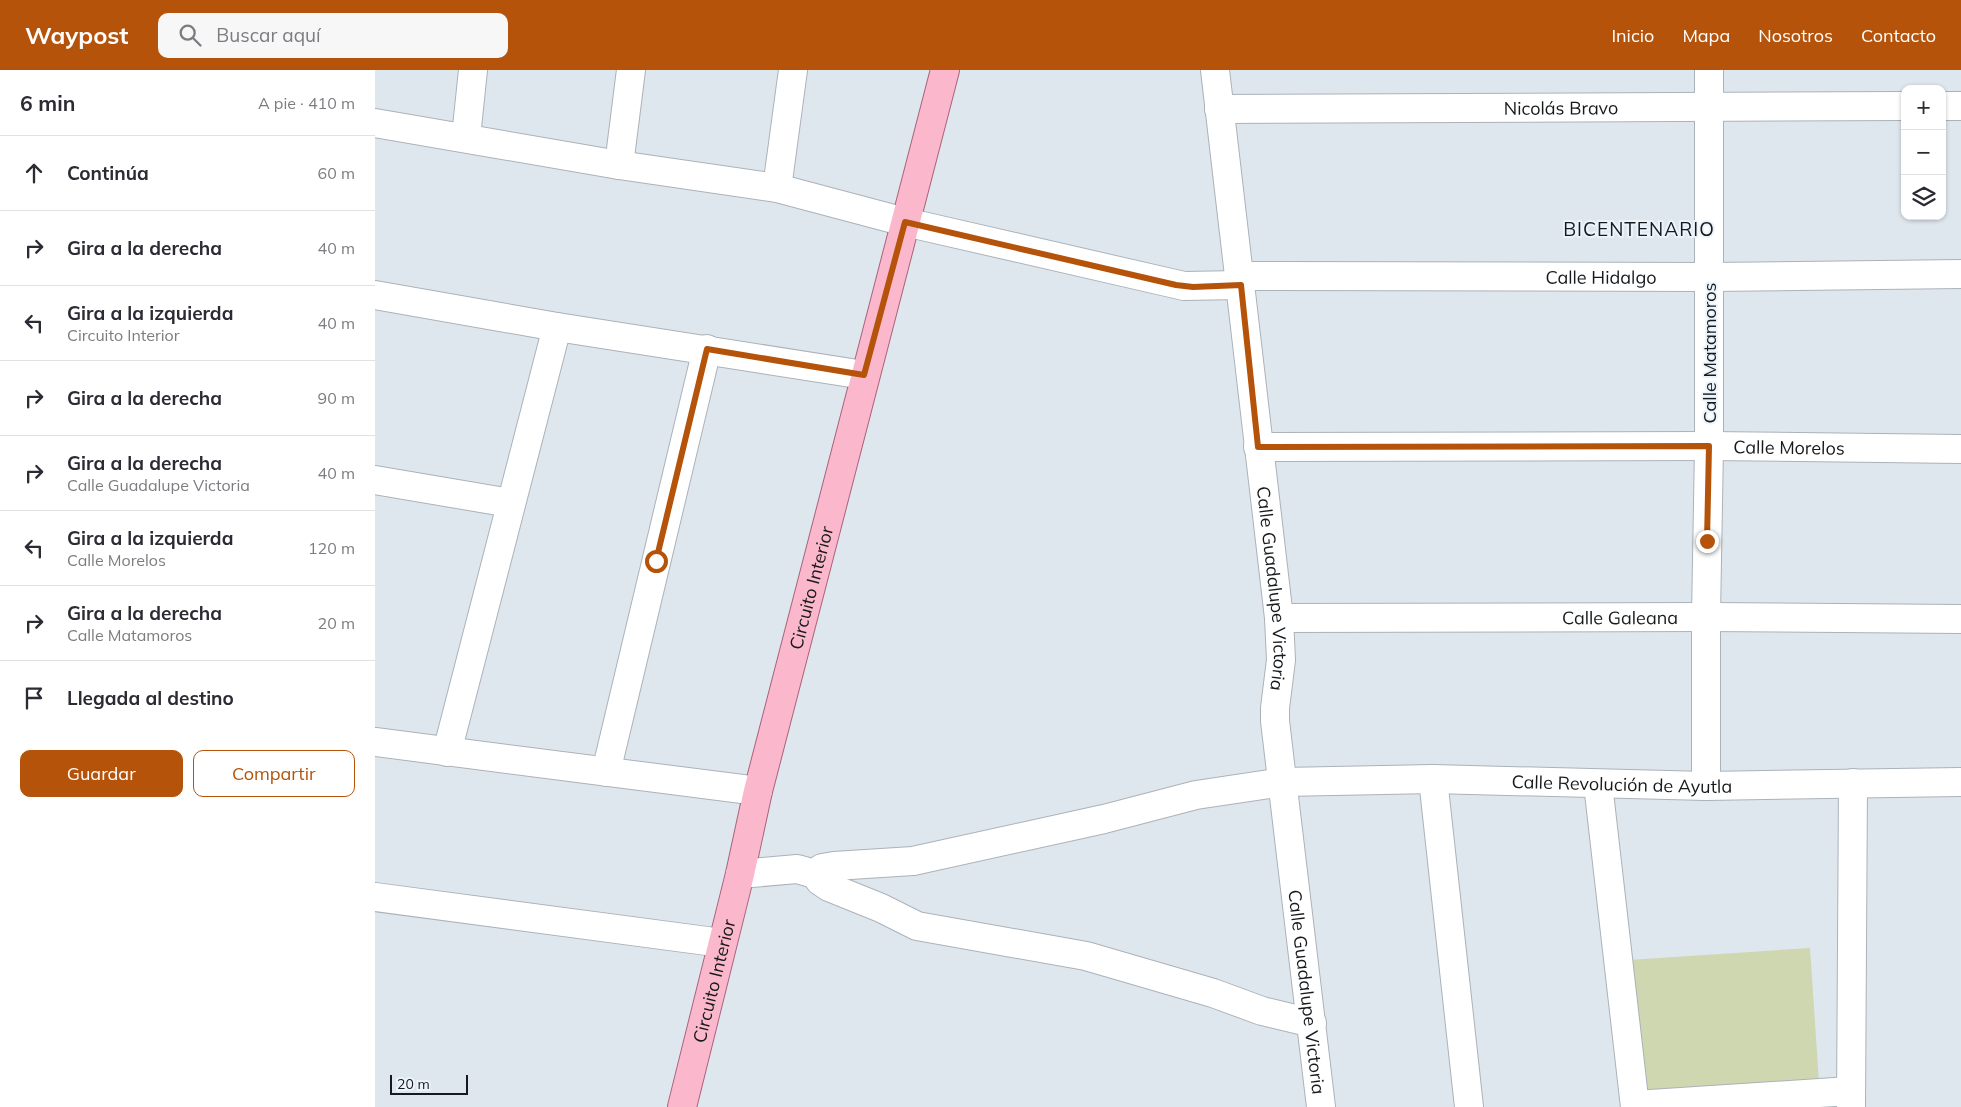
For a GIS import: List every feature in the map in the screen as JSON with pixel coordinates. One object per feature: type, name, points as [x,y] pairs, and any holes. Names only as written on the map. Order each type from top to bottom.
[{"type":"main road","name":"Circuito Interior","points":[[682,1107],[740,874],[758,791],[864,375],[945,70]]},
{"type":"street","points":[[466,137],[473,70]]},
{"type":"street","points":[[619,165],[631,70]]},
{"type":"street","points":[[777,188],[793,70]]},
{"type":"street","name":"Calle Guadalupe Victoria","points":[[1215,70],[1279,618],[1281,660],[1275,708],[1321,1107]]},
{"type":"street","name":"Calle Matamoros","points":[[1706,786],[1709,446],[1709,70]]},
{"type":"street","name":"Nicolás Bravo","points":[[1219,109],[1901,106]]},
{"type":"street","points":[[1946,106],[1961,106]]},
{"type":"street","name":"Calle Hidalgo","points":[[375,123],[466,137],[619,165],[777,188],[905,222],[1176,285],[1193,287],[1241,280],[1961,274]]},
{"type":"street","points":[[375,295],[557,327],[864,375]]},
{"type":"street","points":[[447,752],[557,327]]},
{"type":"street","points":[[606,772],[707,349]]},
{"type":"street","name":"Calle Morelos","points":[[1258,447],[1709,446],[1961,449]]},
{"type":"street","points":[[375,480],[511,503]]},
{"type":"street","name":"Calle Galeana","points":[[1279,618],[1706,617],[1961,619]]},
{"type":"street","points":[[375,742],[758,791]]},
{"type":"street","points":[[1433,779],[1469,1107]]},
{"type":"street","name":"Calle Revolución de Ayutla","points":[[815,874],[822,868],[834,866],[913,861],[1104,819],[1196,795],[1283,782],[1433,779],[1706,786],[1961,782]]},
{"type":"street","points":[[1598,784],[1635,1106],[1851,1099],[1853,783]]},
{"type":"street","points":[[740,874],[797,869],[815,874],[820,881],[829,887],[881,908],[917,926],[1086,956],[1213,992],[1262,1011],[1312,1023]]},
{"type":"street","points":[[375,897],[722,943]]},
{"type":"green space","points":[[1810,948],[1819,1082],[1637,1094],[1629,960]]},
{"type":"district","name":"BICENTENARIO","points":[[1639,229]]},
{"type":"route","points":[[656,561],[707,349],[864,375],[905,222],[1176,285],[1193,287],[1241,285],[1258,447],[1709,446],[1707,541]]}]
